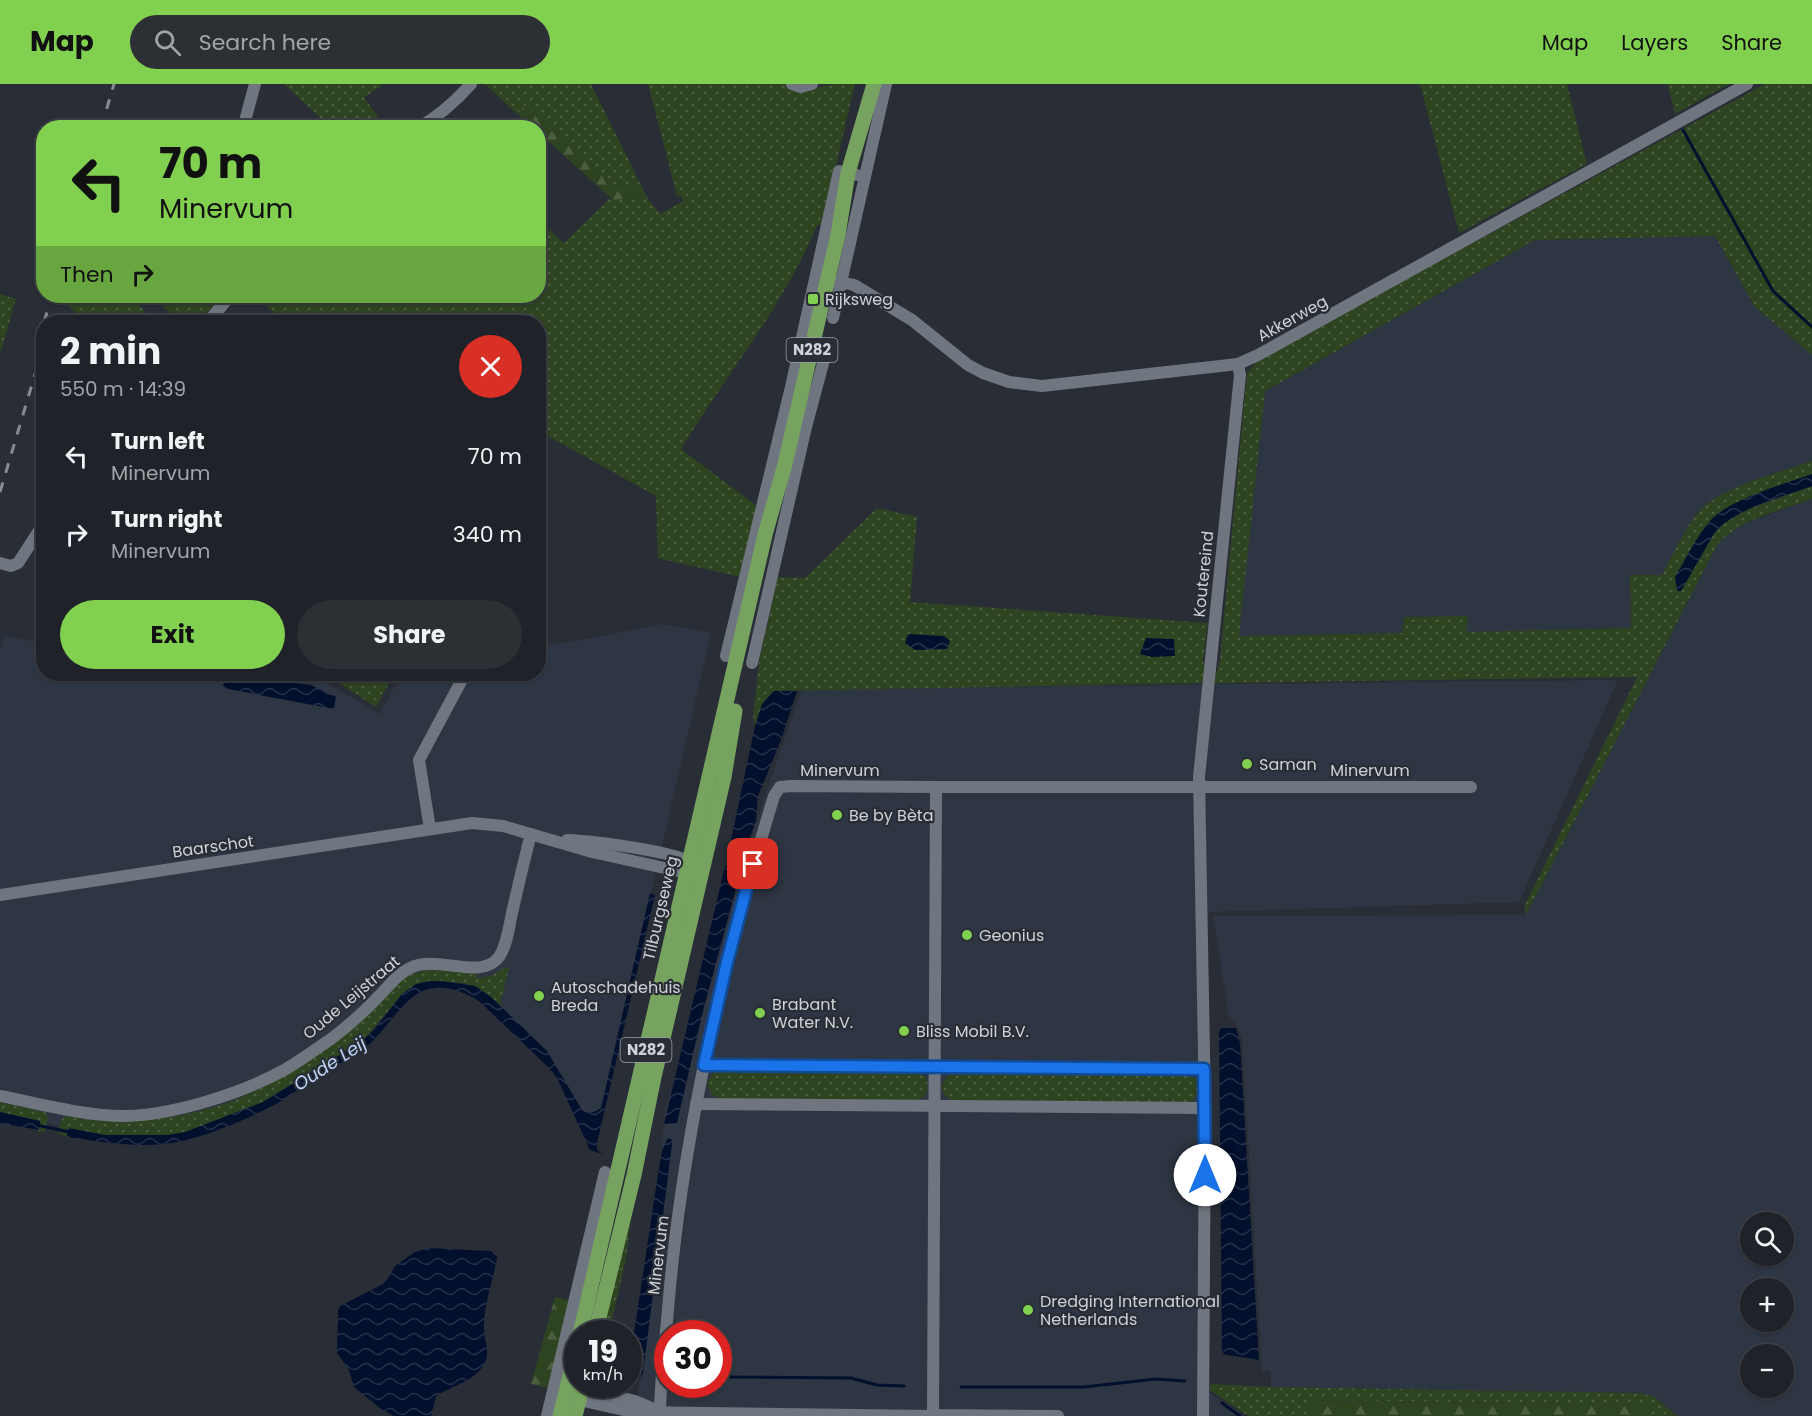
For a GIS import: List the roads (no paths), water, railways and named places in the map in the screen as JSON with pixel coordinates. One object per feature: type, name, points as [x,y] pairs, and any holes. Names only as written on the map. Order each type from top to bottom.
[{"type":"main road","name":"N282","points":[[739,663],[764,535],[791,466],[834,282],[838,235],[851,203],[853,174],[874,84]]},
{"type":"main road","name":"Tilburgseweg","points":[[583,1320],[739,663]]},
{"type":"main road","name":"Tilburgseweg","points":[[598,1320],[634,1175],[654,1077],[724,777],[739,663]]},
{"type":"main road","points":[[560,1416],[564,1398]]},
{"type":"main road","points":[[575,1416],[579,1398]]},
{"type":"street","points":[[245,120],[255,84]]},
{"type":"street","points":[[430,120],[447,109],[471,84]]},
{"type":"street","points":[[792,84],[801,87],[812,84]]},
{"type":"street","points":[[833,318],[834,282],[886,84]]},
{"type":"street","name":"Akkerweg","points":[[834,282],[854,285],[912,321],[968,365],[1009,382],[1042,386],[1238,364],[1412,271],[1747,84]]},
{"type":"street","points":[[764,535],[790,387],[838,171],[853,174]]},
{"type":"street","points":[[214,315],[224,303]]},
{"type":"street","points":[[739,663],[791,466],[828,345]]},
{"type":"street","name":"Koutereind","points":[[1198,787],[1240,375],[1238,364]]},
{"type":"street","points":[[6,565],[18,563],[36,535]]},
{"type":"street","points":[[430,829],[419,760],[461,681]]},
{"type":"street","name":"Minervum","points":[[660,1414],[672,1264],[696,1104],[727,962],[753,864],[774,796],[780,787],[1471,787]]},
{"type":"street","points":[[933,1415],[936,787]]},
{"type":"street","points":[[1198,787],[1205,1108],[1203,1416]]},
{"type":"street","name":"Baarschot","points":[[0,895],[472,823],[503,826],[554,840],[594,841],[703,870]]},
{"type":"street","name":"Oude Leijstraat","points":[[0,1096],[75,1111],[126,1116],[170,1112],[258,1083],[286,1069],[333,1037],[364,1011],[396,978],[414,966],[435,963],[478,968],[492,964],[501,954],[507,937],[531,834]]},
{"type":"street","points":[[704,1065],[1204,1069]]},
{"type":"street","points":[[696,1104],[1205,1108]]},
{"type":"street","points":[[547,1416],[605,1172]]},
{"type":"street","points":[[598,1398],[633,1412],[660,1414],[1058,1416]]},
{"type":"water","points":[[1812,474],[1812,486],[1760,504],[1724,524],[1715,532],[1681,591],[1677,591],[1675,577],[1700,534],[1719,513],[1758,493]]},
{"type":"water","points":[[908,634],[944,636],[950,641],[947,649],[915,650],[905,643]]},
{"type":"water","points":[[1146,638],[1174,639],[1175,656],[1152,657],[1140,654]]},
{"type":"water","points":[[225,681],[280,681],[311,685],[336,697],[334,709],[228,689],[223,686]]},
{"type":"water","points":[[774,691],[797,691],[781,740],[758,796],[756,820],[745,851],[730,845],[755,726],[762,704]]},
{"type":"water","points":[[732,864],[741,870],[702,1015],[677,1123],[664,1124],[725,866]]},
{"type":"water","points":[[650,893],[655,895],[597,1143],[597,1150],[603,1154],[590,1150],[557,1078],[549,1068],[479,1001],[459,991],[445,988],[430,989],[416,995],[372,1042],[359,1052],[278,1103],[219,1130],[191,1139],[152,1145],[104,1142],[67,1135],[68,1128],[105,1135],[168,1135],[185,1132],[263,1102],[361,1042],[374,1030],[402,994],[416,984],[430,981],[475,986],[491,997],[547,1051],[582,1110],[589,1113],[594,1112],[601,1108]]},
{"type":"water","points":[[1221,1028],[1236,1028],[1240,1043],[1259,1360],[1222,1354],[1219,1032]]},
{"type":"water","points":[[0,1112],[40,1121],[39,1130],[0,1123]]},
{"type":"water","points":[[668,1138],[672,1140],[642,1374],[642,1320],[636,1320],[662,1150]]},
{"type":"water","points":[[428,1248],[491,1251],[497,1257],[484,1317],[486,1358],[480,1370],[465,1382],[436,1396],[431,1416],[394,1416],[381,1409],[354,1387],[349,1370],[337,1353],[338,1311],[340,1306],[383,1284],[395,1266],[415,1252]]},
{"type":"waterway","points":[[1683,130],[1773,291],[1812,327]]},
{"type":"waterway","name":"Oude Leij","points":[[37,1125],[69,1132]]},
{"type":"waterway","points":[[732,1377],[851,1378],[877,1385],[904,1386]]},
{"type":"waterway","points":[[961,1387],[1084,1387],[1156,1379],[1185,1381]]},
{"type":"waterway","points":[[1222,1403],[1240,1416]]},
{"type":"railway","points":[[103,120],[114,84]]},
{"type":"railway","points":[[46,315],[50,303]]},
{"type":"railway","points":[[0,492],[36,371]]},
{"type":"place","name":"Rijksweg","points":[[813,299]]},
{"type":"place","name":"Saman","points":[[1247,764]]},
{"type":"place","name":"Be by Bèta","points":[[837,815]]},
{"type":"place","name":"Geonius","points":[[967,935]]},
{"type":"place","name":"Autoschadehuis Breda","points":[[539,996]]},
{"type":"place","name":"Brabant Water N.V.","points":[[760,1013]]},
{"type":"place","name":"Bliss Mobil B.V.","points":[[904,1031]]},
{"type":"place","name":"Dredging International Netherlands","points":[[1028,1310]]}]
